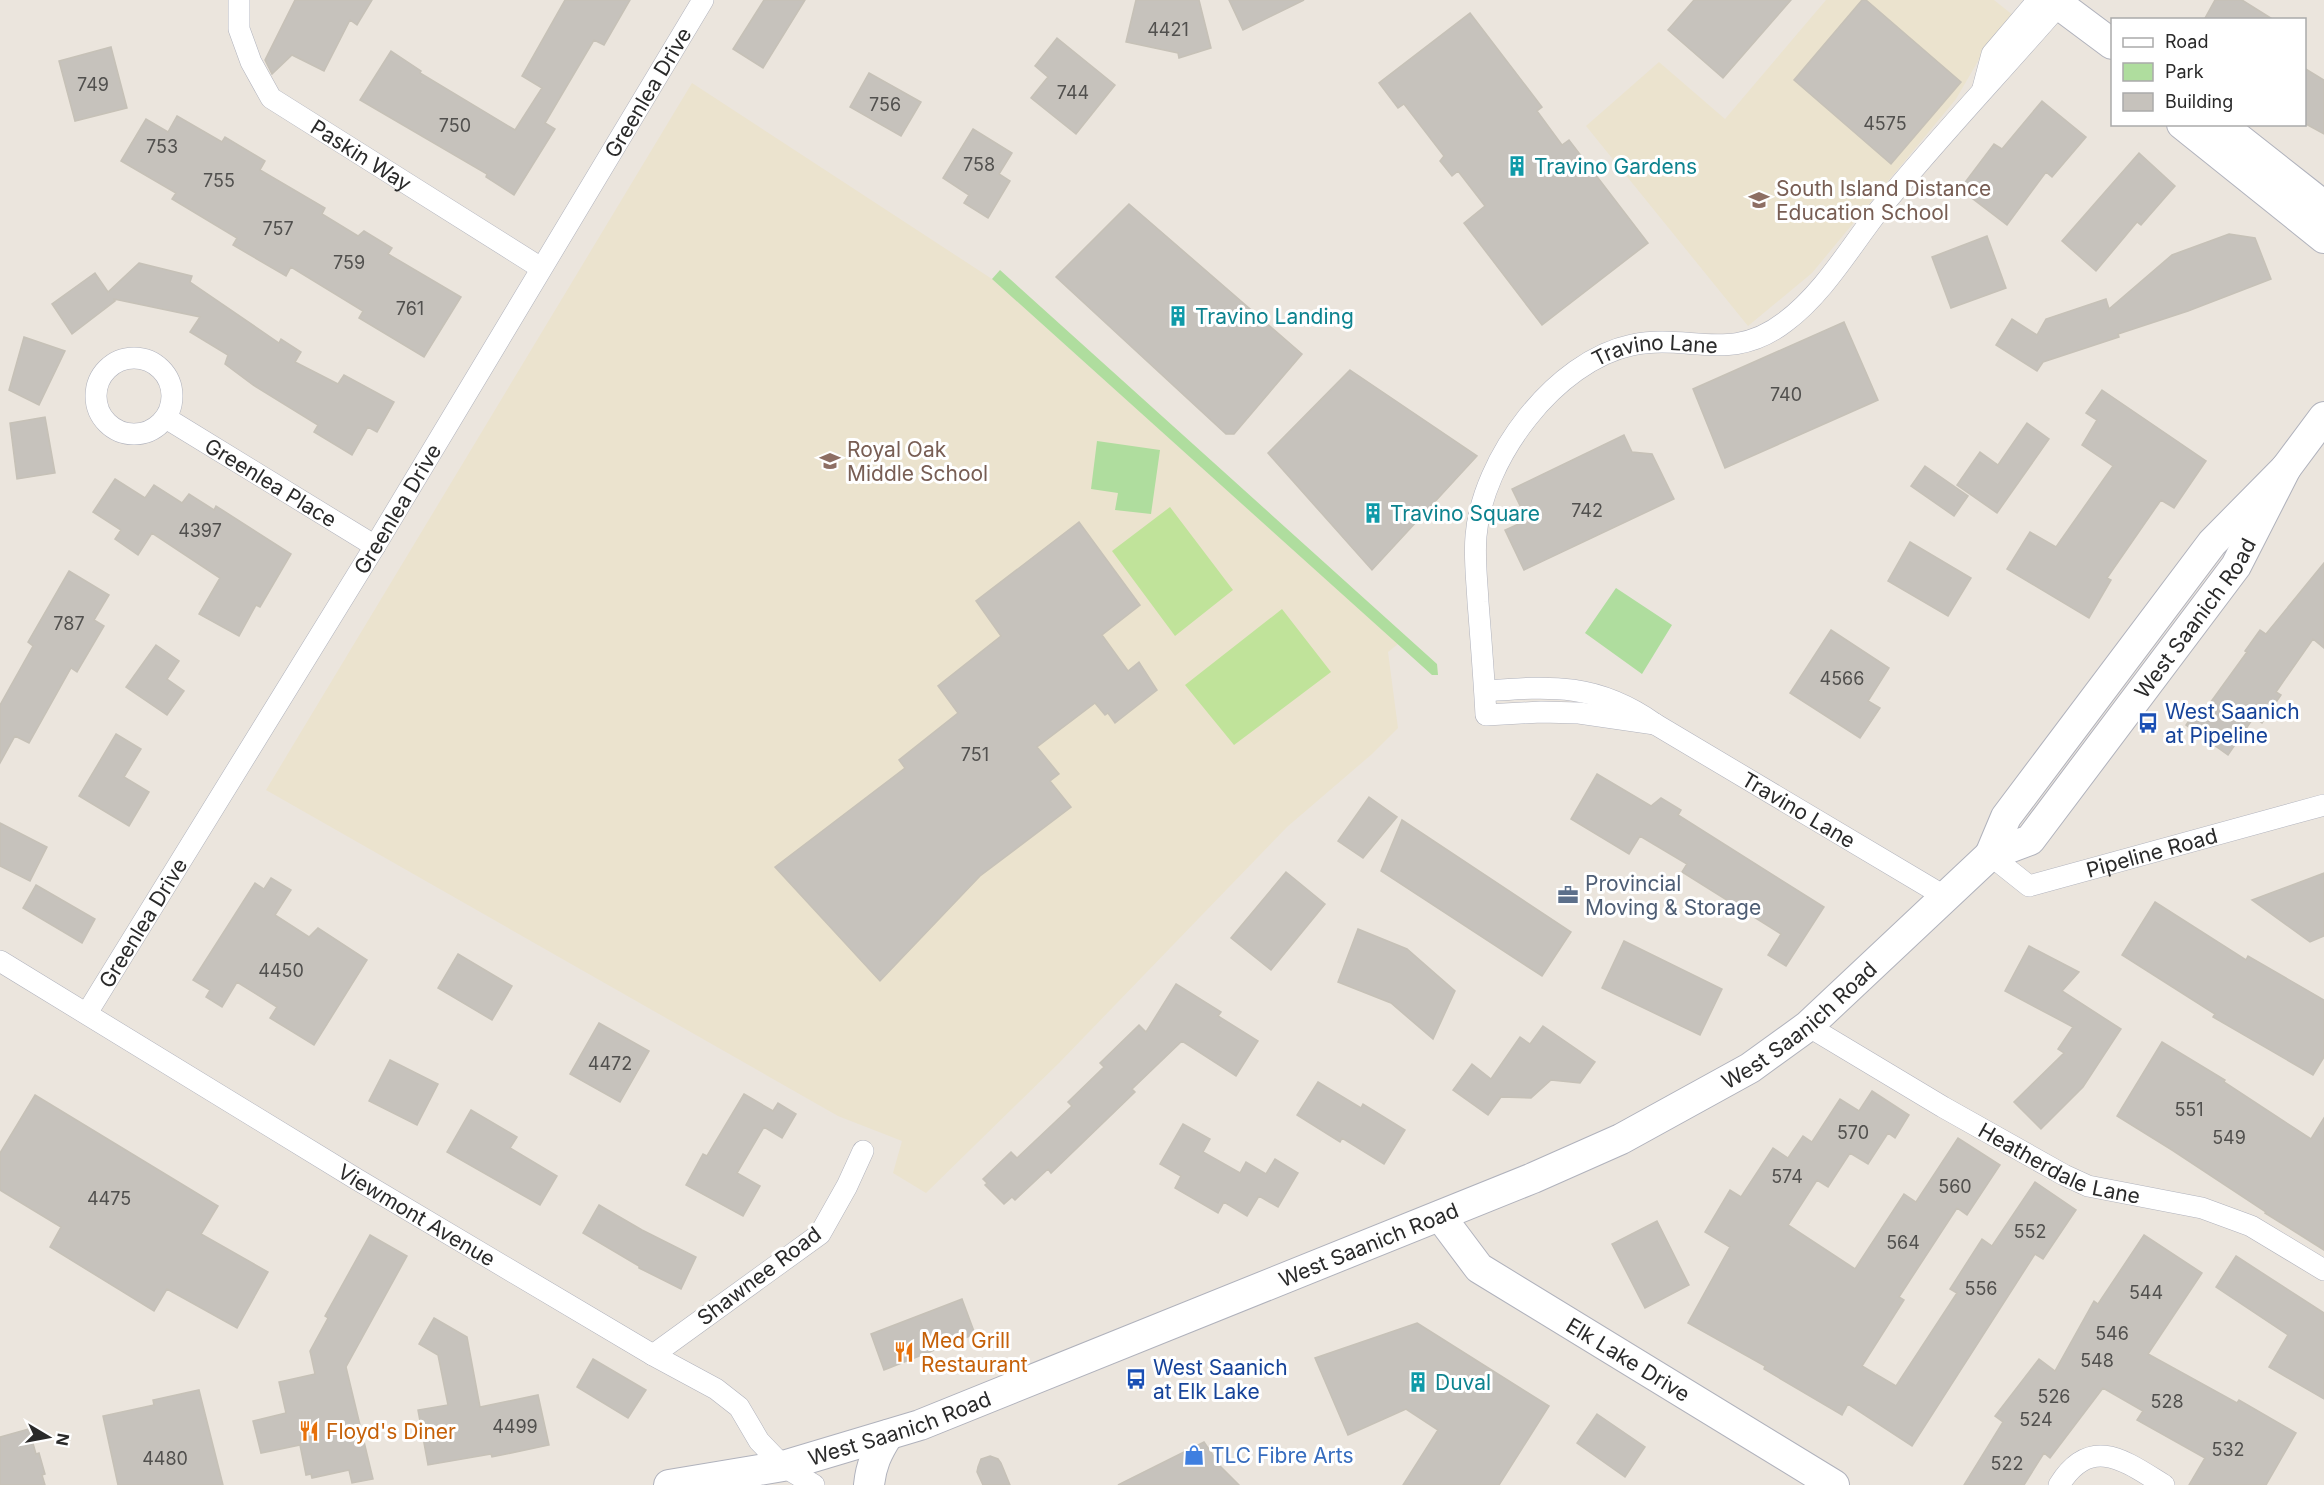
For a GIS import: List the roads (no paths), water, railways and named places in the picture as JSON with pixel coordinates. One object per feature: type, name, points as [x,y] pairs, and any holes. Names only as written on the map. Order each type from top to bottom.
[{"type":"main road","points":[[2057,6],[2111,43]]},
{"type":"main road","points":[[2057,6],[2111,57]]},
{"type":"main road","points":[[2184,126],[2324,238]]},
{"type":"main road","points":[[2223,126],[2324,206]]},
{"type":"main road","name":"West Saanich Road","points":[[669,1485],[783,1466],[920,1425],[1440,1216],[1621,1139],[1750,1068],[1808,1026],[1990,855],[2030,840],[2236,566],[2286,468],[2324,417]]},
{"type":"main road","name":"Elk Lake Drive","points":[[1440,1216],[1479,1268],[1834,1485]]},
{"type":"main road","points":[[869,1485],[876,1453],[888,1435]]},
{"type":"street","name":"Paskin Way","points":[[239,0],[240,29],[251,62],[271,98],[541,268]]},
{"type":"street","name":"Greenlea Drive","points":[[87,1014],[375,546],[703,0]]},
{"type":"street","name":"Travino Lane","points":[[1655,724],[1579,713],[1541,712],[1486,715],[1476,536],[1482,501],[1500,460],[1520,427],[1547,396],[1575,372],[1602,356],[1632,345],[1659,343],[1729,346],[1756,339],[1784,323],[1811,299],[1881,208],[2057,6]]},
{"type":"street","name":"Greenlea Place","points":[[166,418],[375,546]]},
{"type":"street","name":"Travino Lane","points":[[1485,691],[1532,687],[1575,689],[1606,697],[1634,710],[1944,896]]},
{"type":"street","name":"Pipeline Road","points":[[1990,855],[2029,886],[2324,805]]},
{"type":"street","name":"Viewmont Avenue","points":[[0,961],[349,1174],[653,1355],[716,1389],[739,1407],[759,1441],[783,1466],[814,1485]]},
{"type":"street","name":"Heatherdale Lane","points":[[1808,1026],[1943,1107],[2064,1175],[2088,1186],[2202,1208],[2251,1226],[2324,1270]]},
{"type":"street","name":"Shawnee Road","points":[[653,1355],[820,1234],[847,1186],[863,1151]]},
{"type":"street","points":[[2060,1485],[2069,1469],[2090,1456],[2107,1455],[2125,1461],[2164,1485]]},
{"type":"place","name":"Travino Gardens","points":[[1517,166]]},
{"type":"place","name":"South Island Distance Education School","points":[[1759,200]]},
{"type":"place","name":"Travino Landing","points":[[1178,316]]},
{"type":"place","name":"Royal Oak Middle School","points":[[830,461]]},
{"type":"place","name":"Travino Square","points":[[1373,513]]},
{"type":"place","name":"West Saanich at Pipeline","points":[[2148,723]]},
{"type":"place","name":"Provincial Moving & Storage","points":[[1568,895]]},
{"type":"place","name":"Med Grill Restaurant","points":[[904,1352]]},
{"type":"place","name":"West Saanich at Elk Lake","points":[[1136,1379]]},
{"type":"place","name":"Duval","points":[[1418,1382]]},
{"type":"place","name":"Floyd's Diner","points":[[309,1431]]},
{"type":"place","name":"TLC Fibre Arts","points":[[1194,1455]]}]
